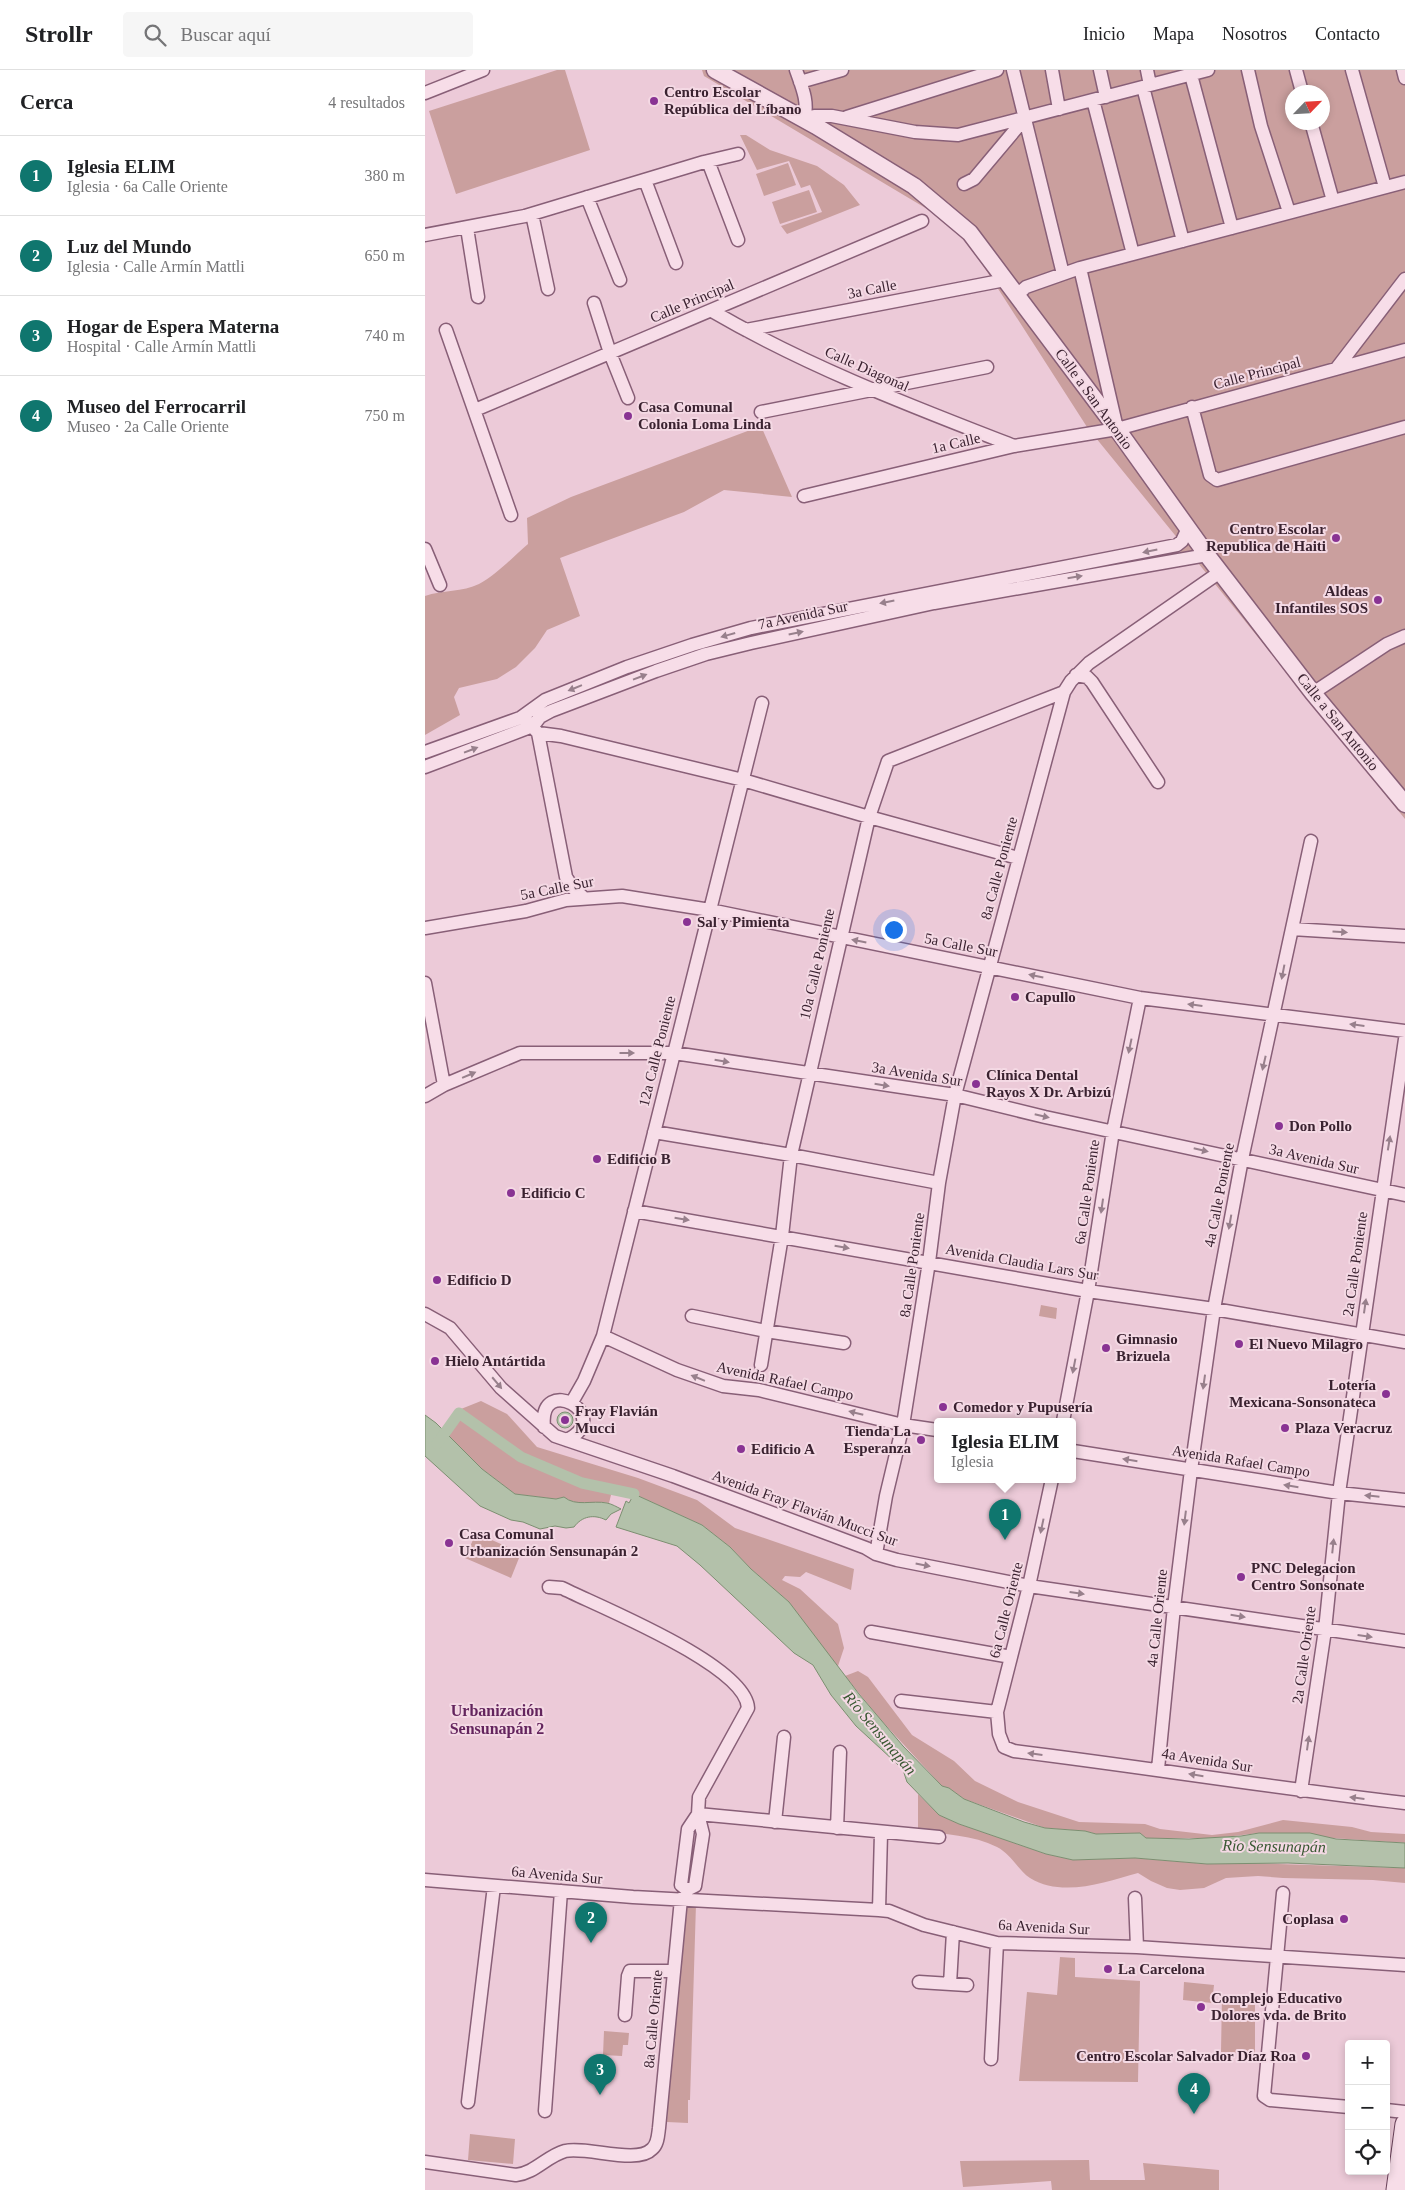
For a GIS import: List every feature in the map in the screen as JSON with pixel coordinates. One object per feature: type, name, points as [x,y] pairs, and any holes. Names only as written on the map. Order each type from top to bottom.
[{"type":"main road","points":[[1396,2190],[1405,2124]]},
{"type":"street","points":[[425,93],[481,70]]},
{"type":"street","name":"Calle a San Antonio","points":[[715,70],[804,120],[914,186],[970,233],[1117,429],[1220,572],[1313,693],[1403,797]]},
{"type":"street","points":[[804,120],[807,108],[798,76],[842,70]]},
{"type":"street","points":[[846,117],[997,70]]},
{"type":"street","points":[[1013,70],[1063,274]]},
{"type":"street","points":[[1052,70],[1059,109]]},
{"type":"street","points":[[1100,70],[1100,98],[1133,254]]},
{"type":"street","points":[[1147,70],[1147,86],[1183,241]]},
{"type":"street","points":[[804,120],[814,116],[846,117],[915,132],[958,135],[1208,70]]},
{"type":"street","points":[[1248,70],[1261,126],[1289,212]]},
{"type":"street","points":[[1296,70],[1301,85]]},
{"type":"street","points":[[1352,70],[1385,187]]},
{"type":"street","points":[[1403,70],[1405,78]]},
{"type":"street","points":[[1194,73],[1232,228]]},
{"type":"street","points":[[964,184],[974,179],[1025,117]]},
{"type":"street","points":[[1313,130],[1333,201]]},
{"type":"street","points":[[425,235],[532,214],[708,161],[738,154]]},
{"type":"street","points":[[708,161],[738,240]]},
{"type":"street","points":[[645,180],[676,263]]},
{"type":"street","points":[[1017,295],[1027,287],[1080,268],[1405,182]]},
{"type":"street","points":[[587,197],[620,280]]},
{"type":"street","points":[[532,214],[548,288]]},
{"type":"street","name":"Calle Principal","points":[[475,410],[922,221]]},
{"type":"street","points":[[467,228],[478,297]]},
{"type":"street","points":[[1080,268],[1117,429]]},
{"type":"street","points":[[1336,368],[1405,279]]},
{"type":"street","name":"3a Calle","points":[[746,330],[1005,280]]},
{"type":"street","points":[[594,303],[610,353],[628,398]]},
{"type":"street","name":"Calle Diagonal","points":[[712,311],[746,330],[871,390],[1014,446]]},
{"type":"street","points":[[446,330],[511,515]]},
{"type":"street","name":"Calle Principal","points":[[1117,429],[1405,350]]},
{"type":"street","points":[[761,412],[987,368]]},
{"type":"street","points":[[1192,407],[1210,475],[1217,480],[1405,427]]},
{"type":"street","name":"1a Calle","points":[[804,496],[1014,446],[1117,429]]},
{"type":"street","name":"7a Avenida Sur","points":[[425,752],[520,718],[545,700],[627,667],[725,635],[751,628],[1177,545],[1182,541],[1188,528]]},
{"type":"street","points":[[425,549],[440,585]]},
{"type":"street","name":"7a Avenida Sur","points":[[425,767],[536,729],[540,717],[551,711],[656,671],[742,645],[934,603],[1207,555]]},
{"type":"street","name":"8a Calle Poniente","points":[[903,1425],[929,1262],[939,1183],[955,1095],[1064,692],[1089,663],[1220,572]]},
{"type":"street","points":[[1313,693],[1387,644],[1405,636]]},
{"type":"street","points":[[1076,676],[1087,677],[1092,682],[1158,782]]},
{"type":"street","name":"10a Calle Poniente","points":[[761,1365],[782,1236],[791,1155],[869,818],[888,761],[1064,692]]},
{"type":"street","name":"12a Calle Poniente","points":[[572,1402],[584,1381],[603,1336],[762,703]]},
{"type":"street","points":[[520,718],[536,729],[743,780],[869,818],[1018,858]]},
{"type":"street","points":[[536,729],[566,877],[573,888],[584,898]]},
{"type":"street","name":"4a Calle Poniente","points":[[1191,1470],[1215,1309],[1242,1159],[1311,841]]},
{"type":"street","name":"5a Calle Sur","points":[[425,928],[526,911],[584,898],[622,896],[710,910],[1140,998],[1405,1031]]},
{"type":"street","points":[[1292,929],[1405,936]]},
{"type":"street","points":[[425,983],[444,1085]]},
{"type":"street","name":"6a Calle Poniente","points":[[1064,1418],[1088,1291],[1113,1131],[1140,998]]},
{"type":"street","name":"2a Calle Poniente","points":[[1339,1493],[1405,1039]]},
{"type":"street","name":"3a Avenida Sur","points":[[425,1096],[444,1085],[520,1053],[674,1053],[955,1095],[1045,1117],[1405,1195]]},
{"type":"street","points":[[654,1132],[939,1183]]},
{"type":"street","name":"Avenida Claudia Lars Sur","points":[[634,1211],[1088,1291],[1215,1309],[1405,1342]]},
{"type":"street","name":"Avenida Fray Flavián Mucci Sur","points":[[425,1314],[450,1328],[501,1388],[555,1436],[769,1511],[876,1554],[897,1560],[1029,1586],[1405,1642]]},
{"type":"street","points":[[692,1316],[766,1331],[844,1343]]},
{"type":"street","name":"Avenida Rafael Campo","points":[[603,1336],[677,1370],[723,1386],[759,1390],[903,1425],[934,1430]]},
{"type":"street","points":[[544,1427],[543,1417],[547,1408],[554,1402],[563,1400],[572,1402],[580,1409],[583,1418],[581,1428],[576,1435],[567,1440]]},
{"type":"street","points":[[876,1554],[886,1496],[903,1425]]},
{"type":"street","name":"Avenida Rafael Campo","points":[[1076,1451],[1339,1493],[1405,1500]]},
{"type":"street","name":"4a Calle Oriente","points":[[1158,1769],[1174,1607],[1191,1470]]},
{"type":"street","name":"6a Calle Oriente","points":[[1004,1747],[999,1734],[997,1712],[1029,1586],[1051,1483]]},
{"type":"street","name":"2a Calle Oriente","points":[[1301,1791],[1325,1630],[1339,1493]]},
{"type":"street","name":"8a Calle Oriente","points":[[425,2162],[517,2175],[525,2174],[566,2151],[638,2156],[653,2149],[657,2142],[674,1971],[684,1896],[695,1886],[703,1834],[698,1814],[699,1797],[749,1708],[745,1697],[721,1672],[691,1650],[561,1588],[549,1587]]},
{"type":"street","points":[[871,1632],[1011,1657]]},
{"type":"street","points":[[901,1701],[997,1712]]},
{"type":"street","points":[[775,1822],[784,1737]]},
{"type":"street","name":"4a Avenida Sur","points":[[1004,1747],[1014,1751],[1158,1769],[1301,1791],[1405,1803]]},
{"type":"street","points":[[837,1828],[840,1752]]},
{"type":"street","points":[[698,1814],[881,1833],[939,1837]]},
{"type":"street","points":[[879,1910],[881,1833]]},
{"type":"street","name":"6a Avenida Sur","points":[[425,1880],[561,1891],[684,1896],[889,1911],[925,1925],[997,1943],[1137,1947],[1405,1965]]},
{"type":"street","points":[[468,2102],[494,1886]]},
{"type":"street","points":[[545,2110],[561,1891]]},
{"type":"street","points":[[1283,1893],[1264,2096],[1270,2100],[1345,2107]]},
{"type":"street","points":[[1135,1898],[1137,1947]]},
{"type":"street","points":[[950,1984],[953,1932]]},
{"type":"street","points":[[991,2059],[997,1943]]},
{"type":"street","points":[[625,2014],[630,1971],[674,1971]]},
{"type":"street","points":[[919,1982],[967,1985]]},
{"type":"street","points":[[1390,2110],[1405,2112]]},
{"type":"shaded area","points":[[557,70],[565,70],[590,150],[456,194],[429,111]]},
{"type":"shaded area","points":[[702,70],[1405,70],[1405,819],[1190,553],[1180,553],[1183,545],[1087,427],[959,228],[704,76]]},
{"type":"shaded area","points":[[740,135],[746,135],[770,150],[817,166],[844,185],[860,205],[787,234],[781,226],[822,212],[810,185],[801,188],[789,161],[757,170]]},
{"type":"shaded area","points":[[788,163],[796,185],[764,196],[756,174]]},
{"type":"shaded area","points":[[809,190],[817,212],[780,224],[772,202]]},
{"type":"shaded area","points":[[761,426],[792,497],[724,490],[684,512],[560,558],[580,616],[547,630],[535,648],[516,667],[497,679],[459,688],[454,697],[460,715],[425,735],[425,596],[473,587],[492,576],[528,544],[527,518],[571,497]]},
{"type":"shaded area","points":[[1041,1305],[1057,1308],[1056,1319],[1039,1316]]},
{"type":"shaded area","points":[[481,1401],[507,1414],[537,1447],[638,1478],[697,1500],[735,1528],[854,1569],[851,1590],[806,1572],[800,1577],[785,1576],[782,1580],[800,1589],[838,1624],[844,1648],[838,1666],[821,1647],[789,1602],[751,1569],[730,1547],[702,1525],[634,1494],[582,1483],[521,1457],[461,1409]]},
{"type":"shaded area","points":[[460,1418],[520,1459],[581,1485],[612,1491],[609,1503],[580,1503],[564,1497],[556,1499],[515,1494],[482,1469],[447,1435]]},
{"type":"shaded area","points":[[476,1533],[521,1553],[511,1578],[465,1558]]},
{"type":"shaded area","points":[[858,1671],[868,1677],[912,1735],[954,1761],[975,1781],[1018,1802],[1079,1822],[1145,1824],[1160,1829],[1212,1835],[1238,1832],[1283,1820],[1352,1827],[1371,1832],[1405,1834],[1405,1843],[1259,1833],[1216,1838],[1146,1838],[1140,1833],[1096,1834],[1085,1831],[1045,1828],[964,1799],[949,1788],[942,1786],[880,1719],[845,1676]]},
{"type":"shaded area","points":[[918,1794],[939,1815],[959,1824],[1046,1854],[1073,1860],[1135,1858],[1207,1864],[1248,1863],[1405,1868],[1405,1883],[1258,1876],[1226,1878],[1204,1888],[1180,1890],[1167,1888],[1138,1873],[1098,1884],[1070,1888],[1056,1887],[1030,1878],[1002,1850],[988,1843],[958,1836],[918,1831]]},
{"type":"shaded area","points":[[682,1902],[696,1904],[688,2123],[667,2122],[672,2015]]},
{"type":"shaded area","points":[[1060,1957],[1075,1958],[1075,1977],[1140,1981],[1138,2082],[1019,2081],[1027,1992],[1057,1995]]},
{"type":"shaded area","points":[[1184,1982],[1214,1985],[1212,2003],[1183,2000]]},
{"type":"shaded area","points":[[1222,1996],[1255,1997],[1255,2053],[1221,2052]]},
{"type":"shaded area","points":[[604,2031],[629,2033],[628,2045],[623,2045],[622,2056],[603,2055]]},
{"type":"shaded area","points":[[470,2134],[515,2139],[513,2164],[468,2160]]},
{"type":"shaded area","points":[[1089,2160],[1090,2180],[1145,2180],[1143,2163],[1219,2170],[1219,2190],[1052,2190],[1051,2181],[963,2187],[960,2161]]},
{"type":"water","points":[[565,1412],[573,1420],[565,1428],[557,1420]]},
{"type":"water","points":[[425,1415],[436,1423],[482,1469],[515,1494],[556,1499],[564,1497],[579,1503],[601,1502],[621,1509],[611,1514],[606,1520],[588,1517],[581,1520],[574,1527],[555,1526],[540,1529],[523,1522],[511,1520],[480,1506],[425,1456]]},
{"type":"water","name":"Río Sensunapán","points":[[634,1494],[702,1525],[730,1547],[751,1569],[789,1602],[859,1694],[903,1746],[942,1786],[949,1788],[964,1799],[1045,1828],[1085,1831],[1096,1834],[1140,1833],[1146,1838],[1189,1839],[1259,1833],[1310,1833],[1336,1839],[1405,1843],[1405,1868],[1288,1863],[1207,1864],[1135,1858],[1073,1860],[1046,1854],[959,1824],[939,1815],[907,1782],[903,1770],[856,1726],[831,1695],[813,1665],[794,1653],[700,1565],[677,1546],[616,1527],[626,1501],[629,1503]]},
{"type":"waterway","points":[[437,1444],[459,1413],[521,1457],[582,1483],[634,1494]]},
{"type":"place","name":"Centro Escolar República del Líbano","points":[[654,101]]},
{"type":"place","name":"Casa Comunal Colonia Loma Linda","points":[[628,416]]},
{"type":"place","name":"Centro Escolar Republica de Haiti","points":[[1336,538]]},
{"type":"place","name":"Aldeas Infantiles SOS","points":[[1378,600]]},
{"type":"place","name":"Sal y Pimienta","points":[[687,922]]},
{"type":"place","name":"Capullo","points":[[1015,997]]},
{"type":"place","name":"Clínica Dental Rayos X Dr. Arbizú","points":[[976,1084]]},
{"type":"place","name":"Don Pollo","points":[[1279,1126]]},
{"type":"place","name":"Edificio B","points":[[597,1159]]},
{"type":"place","name":"Edificio C","points":[[511,1193]]},
{"type":"place","name":"Edificio D","points":[[437,1280]]},
{"type":"place","name":"El Nuevo Milagro","points":[[1239,1344]]},
{"type":"place","name":"Gimnasio Brizuela","points":[[1106,1348]]},
{"type":"place","name":"Hielo Antártida","points":[[435,1361]]},
{"type":"place","name":"Lotería Mexicana-Sonsonateca","points":[[1386,1394]]},
{"type":"place","name":"Comedor y Pupusería","points":[[943,1407]]},
{"type":"place","name":"Fray Flavián Mucci","points":[[565,1420]]},
{"type":"place","name":"Plaza Veracruz","points":[[1285,1428]]},
{"type":"place","name":"Tienda La Esperanza","points":[[921,1440]]},
{"type":"place","name":"Edificio A","points":[[741,1449]]},
{"type":"place","name":"Iglesia ELIM","points":[[1005,1540]]},
{"type":"place","name":"Casa Comunal Urbanización Sensunapán 2","points":[[449,1543]]},
{"type":"place","name":"PNC Delegacion Centro Sonsonate","points":[[1241,1577]]},
{"type":"place","name":"Coplasa","points":[[1344,1919]]},
{"type":"place","name":"Luz del Mundo","points":[[591,1943]]},
{"type":"place","name":"La Carcelona","points":[[1108,1969]]},
{"type":"place","name":"Complejo Educativo Dolores vda. de Brito","points":[[1201,2007]]},
{"type":"place","name":"Centro Escolar Salvador Díaz Roa","points":[[1306,2056]]},
{"type":"place","name":"Hogar de Espera Materna","points":[[600,2095]]},
{"type":"place","name":"Museo del Ferrocarril","points":[[1194,2114]]},
{"type":"district","name":"Urbanización Sensunapán 2","points":[[497,1719]]}]
